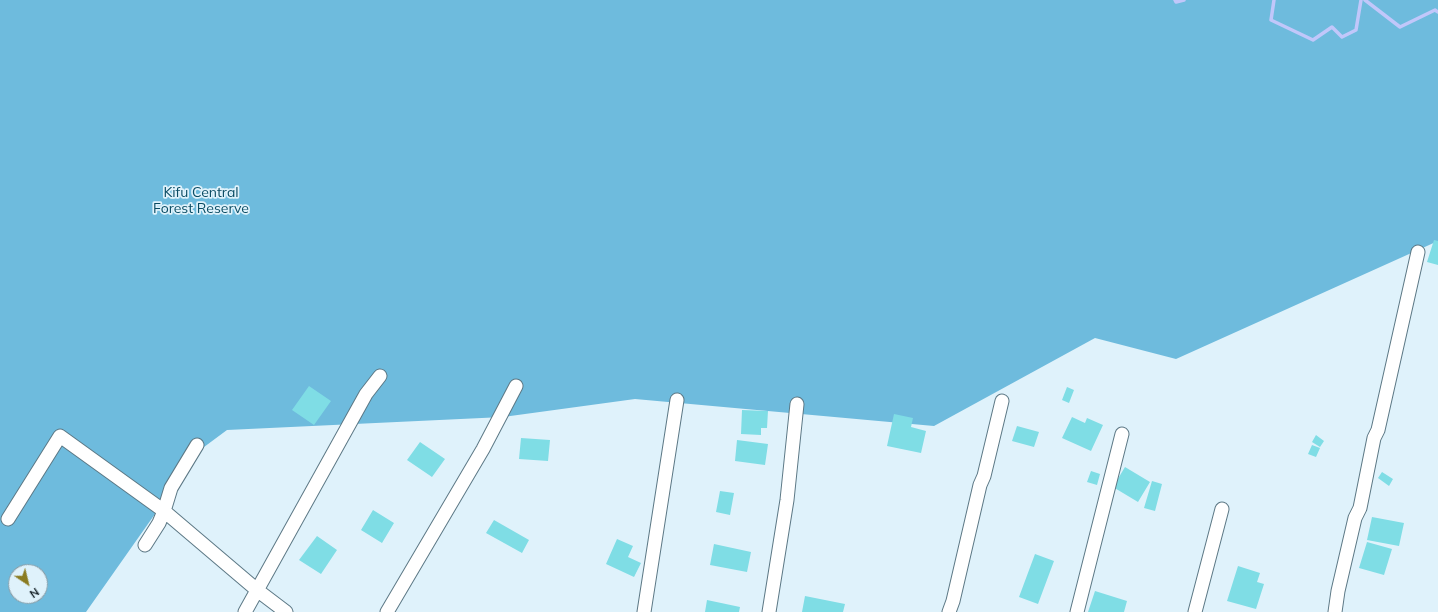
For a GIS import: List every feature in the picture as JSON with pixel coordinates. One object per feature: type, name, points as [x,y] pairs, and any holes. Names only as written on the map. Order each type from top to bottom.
[{"type":"street","points":[[1335,612],[1338,591],[1354,518],[1360,508],[1374,438],[1378,430],[1418,252]]},
{"type":"street","points":[[245,612],[366,394],[380,376]]},
{"type":"street","points":[[387,612],[483,449],[516,386]]},
{"type":"street","points":[[644,612],[677,400]]},
{"type":"street","points":[[949,612],[953,601],[980,485],[984,476],[1002,400]]},
{"type":"street","points":[[769,612],[786,500],[797,404]]},
{"type":"street","points":[[1077,612],[1122,434]]},
{"type":"street","points":[[8,519],[60,436],[164,511],[257,590],[286,612]]},
{"type":"street","points":[[145,545],[159,523],[171,488],[196,445]]},
{"type":"street","points":[[1195,612],[1222,509]]},
{"type":"green space","name":"Kifu Central Forest Reserve","points":[[0,0],[1438,0],[1438,241],[1176,359],[1095,338],[934,426],[635,399],[503,417],[227,430],[200,450],[86,612],[0,612]]},
{"type":"building","points":[[1434,240],[1438,241],[1438,265],[1427,262]]},
{"type":"building","points":[[309,386],[331,401],[314,425],[292,410]]},
{"type":"building","points":[[1067,387],[1074,390],[1069,403],[1062,400]]},
{"type":"building","points":[[742,410],[768,411],[767,428],[761,428],[761,435],[741,434]]},
{"type":"building","points":[[894,414],[913,418],[911,427],[926,431],[921,453],[887,446]]},
{"type":"building","points":[[1072,417],[1085,423],[1087,418],[1103,425],[1091,451],[1062,438]]},
{"type":"building","points":[[1017,426],[1039,432],[1034,447],[1012,441]]},
{"type":"building","points":[[1316,435],[1324,441],[1320,447],[1312,442]]},
{"type":"building","points":[[521,438],[550,440],[548,461],[519,459]]},
{"type":"building","points":[[737,440],[768,444],[765,465],[735,461]]},
{"type":"building","points":[[420,442],[445,459],[432,477],[407,460]]},
{"type":"building","points":[[1312,445],[1320,448],[1316,457],[1308,454]]},
{"type":"building","points":[[1125,467],[1150,482],[1138,502],[1113,487]]},
{"type":"building","points":[[1091,471],[1100,474],[1097,485],[1087,482]]},
{"type":"building","points":[[1382,472],[1393,479],[1389,486],[1378,478]]},
{"type":"building","points":[[1152,481],[1162,484],[1155,511],[1144,508]]},
{"type":"building","points":[[720,491],[734,493],[730,515],[716,512]]},
{"type":"building","points":[[373,510],[394,523],[382,543],[361,530]]},
{"type":"building","points":[[1372,517],[1404,523],[1399,546],[1367,540]]},
{"type":"building","points":[[494,520],[529,540],[522,553],[486,533]]},
{"type":"building","points":[[317,536],[337,550],[321,574],[299,560]]},
{"type":"building","points":[[617,539],[633,546],[628,557],[641,563],[634,577],[606,564]]},
{"type":"building","points":[[1367,542],[1392,549],[1384,575],[1359,568]]},
{"type":"building","points":[[714,544],[751,552],[747,572],[710,565]]},
{"type":"building","points":[[1035,554],[1054,561],[1038,604],[1019,597]]},
{"type":"building","points":[[1238,566],[1260,573],[1257,582],[1264,584],[1256,609],[1227,601]]},
{"type":"building","points":[[1095,591],[1127,601],[1124,612],[1088,612]]},
{"type":"building","points":[[805,596],[845,604],[843,612],[802,612]]},
{"type":"building","points":[[707,600],[740,607],[739,612],[705,612]]},
{"type":"waterway","points":[[1175,0],[1176,2],[1184,0]]},
{"type":"waterway","points":[[1274,0],[1271,20],[1313,40],[1332,27],[1342,37],[1356,30],[1361,0]]},
{"type":"waterway","points":[[1365,0],[1400,27],[1435,10],[1438,12]]}]
